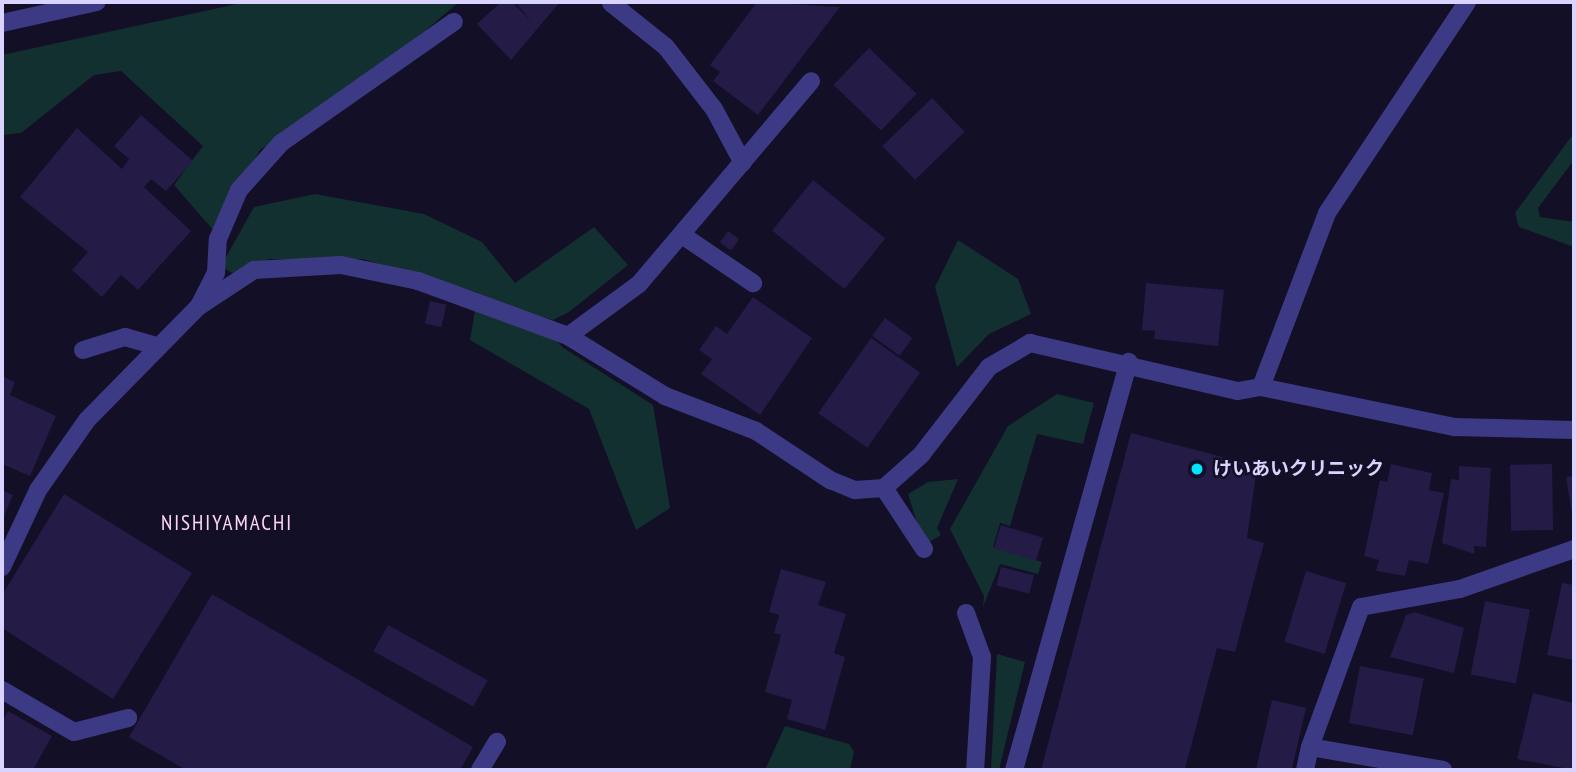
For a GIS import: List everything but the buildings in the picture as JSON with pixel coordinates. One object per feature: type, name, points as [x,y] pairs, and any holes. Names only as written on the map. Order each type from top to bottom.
[{"type":"street","points":[[2,23],[97,2]]},
{"type":"street","points":[[1261,387],[1327,213],[1467,2]]},
{"type":"street","points":[[611,3],[666,47],[714,109],[743,163]]},
{"type":"street","points":[[198,307],[216,273],[218,239],[248,181],[281,143],[454,22]]},
{"type":"street","points":[[568,336],[639,284],[811,81]]},
{"type":"street","points":[[682,235],[753,283]]},
{"type":"street","points":[[2,567],[38,490],[87,420],[198,307],[254,270],[341,265],[418,281],[568,336],[665,396],[756,431],[830,480],[855,490],[884,488],[921,455],[989,367],[1013,350],[1053,344],[1238,391],[1261,387],[1455,427],[1574,430]]},
{"type":"street","points":[[83,351],[125,337],[159,347]]},
{"type":"street","points":[[1014,770],[1129,362]]},
{"type":"street","points":[[884,488],[924,549]]},
{"type":"street","points":[[1305,770],[1310,747],[1361,607],[1460,589],[1574,549]]},
{"type":"street","points":[[966,613],[982,657],[975,770]]},
{"type":"street","points":[[2,690],[74,732],[128,718]]},
{"type":"street","points":[[480,770],[497,742]]},
{"type":"street","points":[[1310,747],[1443,770]]},
{"type":"green space","points":[[246,2],[459,2],[371,77],[260,150],[214,231],[174,185],[203,146],[121,71],[94,75],[21,133],[2,135],[2,55]]},
{"type":"green space","points":[[1574,133],[1574,160],[1538,208],[1540,217],[1574,222],[1574,247],[1519,227],[1515,213]]},
{"type":"green space","points":[[315,194],[424,214],[482,242],[515,283],[594,227],[628,265],[569,312],[553,320],[536,315],[562,347],[653,405],[670,508],[636,530],[589,409],[470,340],[478,293],[363,259],[269,259],[232,273],[221,266],[254,207]]},
{"type":"green space","points":[[958,240],[1018,279],[1031,314],[989,334],[957,367],[935,287]]},
{"type":"green space","points":[[1057,394],[1094,403],[1083,444],[1037,434],[1010,526],[1000,523],[993,547],[1042,562],[1038,574],[1000,564],[983,607],[984,596],[950,529],[1008,426]]},
{"type":"green space","points":[[958,479],[937,528],[941,535],[924,545],[908,494],[928,482]]},
{"type":"green space","points":[[997,654],[1025,662],[999,770],[991,770]]},
{"type":"green space","points":[[785,726],[849,744],[854,752],[850,770],[765,770]]},
{"type":"place","name":"けいあいクリニック","points":[[1197,469]]},
{"type":"district","name":"NISHIYAMACHI","points":[[227,523]]}]
